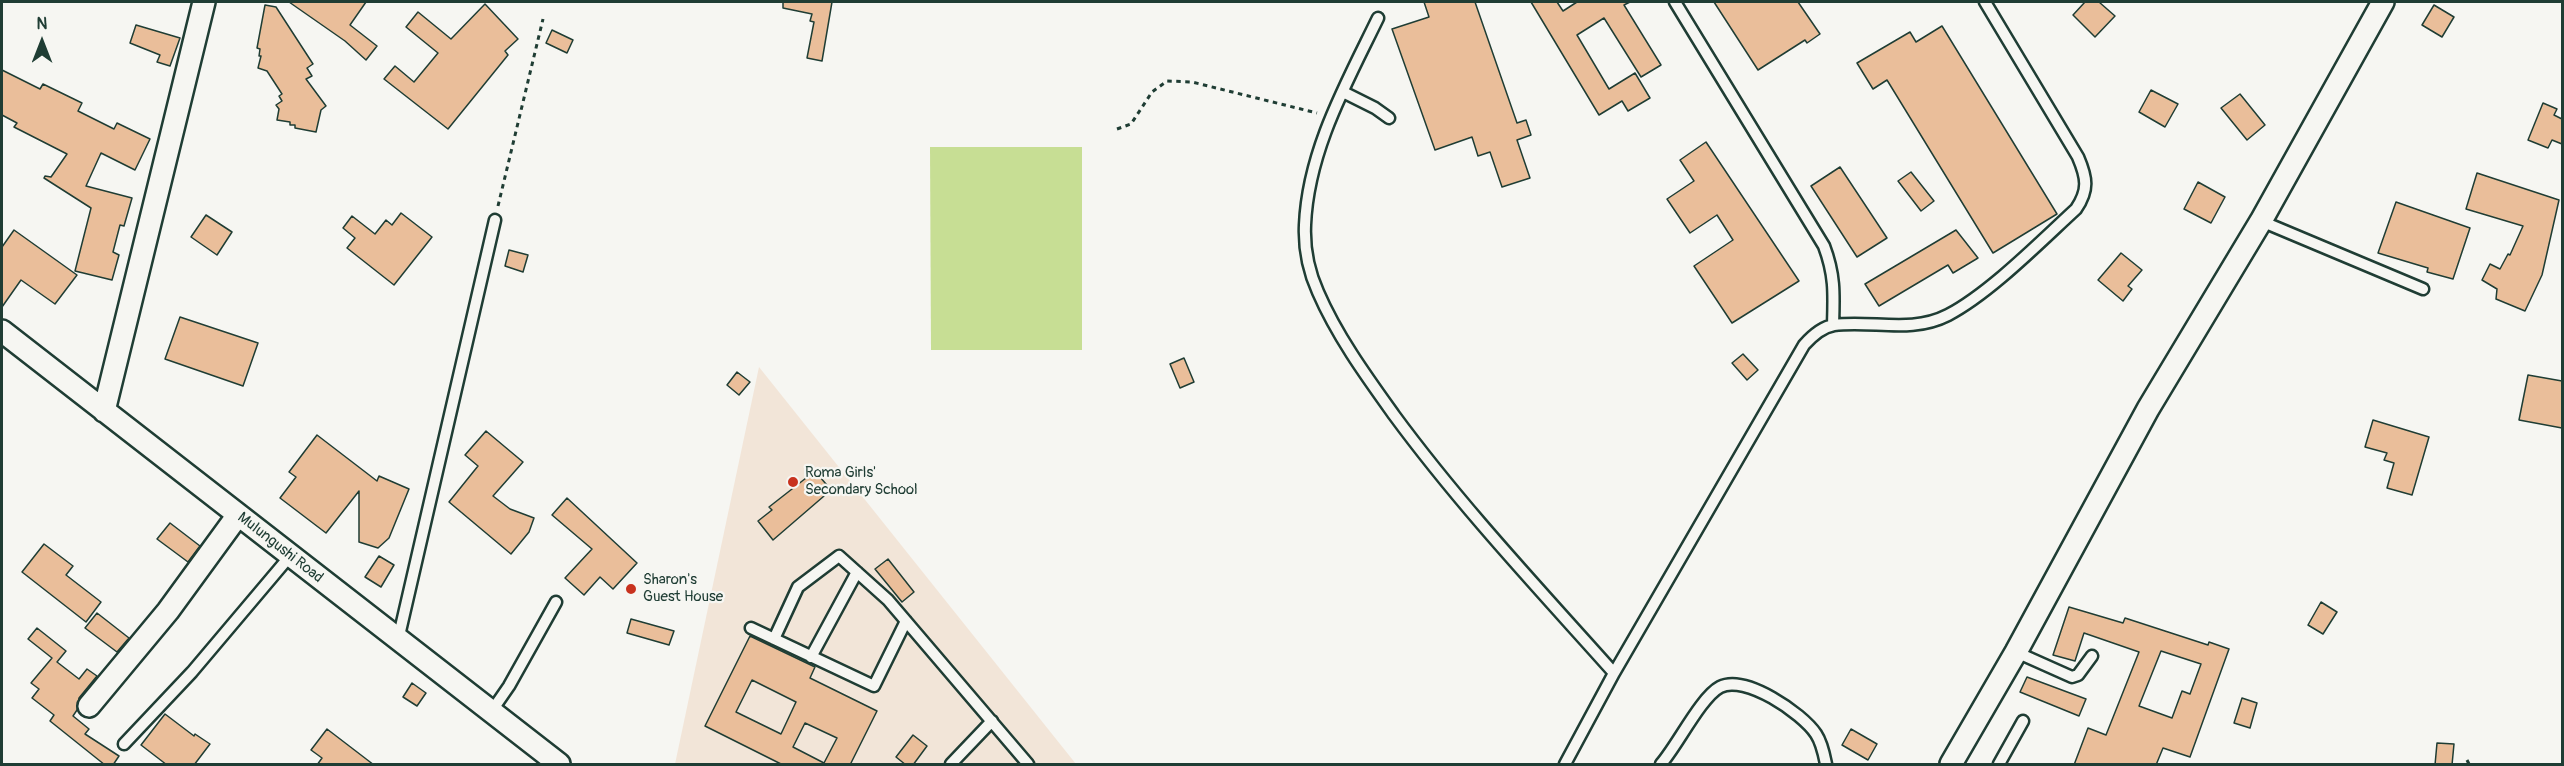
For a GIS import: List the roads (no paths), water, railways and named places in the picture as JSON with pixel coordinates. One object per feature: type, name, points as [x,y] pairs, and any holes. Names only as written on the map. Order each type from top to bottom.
[{"type":"street","points":[[104,411],[204,2]]},
{"type":"street","points":[[1951,765],[2016,652],[2148,409],[2261,220],[2383,2]]},
{"type":"street","name":"Mulungushi Road","points":[[2,331],[559,765]]},
{"type":"street","points":[[89,706],[168,611],[238,515]]},
{"type":"lane","points":[[1675,2],[1824,246],[1832,268],[1835,290],[1833,325]]},
{"type":"lane","points":[[1565,765],[1614,674],[1804,345],[1815,333],[1833,325],[1903,327],[1949,315],[2016,263],[2076,209],[2083,199],[2088,184],[2078,157],[1985,2]]},
{"type":"lane","points":[[1378,18],[1330,120],[1316,159],[1307,199],[1305,228],[1307,257],[1317,290],[1329,315],[1369,380],[1423,454],[1614,674]]},
{"type":"lane","points":[[1342,92],[1375,108],[1389,118]]},
{"type":"lane","points":[[398,640],[495,220]]},
{"type":"lane","points":[[2261,220],[2423,290]]},
{"type":"lane","points":[[124,744],[192,672],[290,556]]},
{"type":"lane","points":[[774,639],[798,587],[839,556],[888,600],[1028,765]]},
{"type":"lane","points":[[811,657],[857,572]]},
{"type":"lane","points":[[491,712],[509,686],[556,602]]},
{"type":"lane","points":[[751,628],[874,686],[906,621]]},
{"type":"lane","points":[[2016,652],[2072,677],[2078,675],[2092,656]]},
{"type":"lane","points":[[1661,765],[1708,698],[1720,687],[1736,684],[1772,698],[1792,710],[1815,733],[1827,765]]},
{"type":"lane","points":[[951,765],[992,721]]},
{"type":"lane","points":[[1999,765],[2023,721]]},
{"type":"place","name":"Roma Girls' Secondary School","points":[[793,482]]},
{"type":"place","name":"Sharon's Guest House","points":[[631,589]]}]
